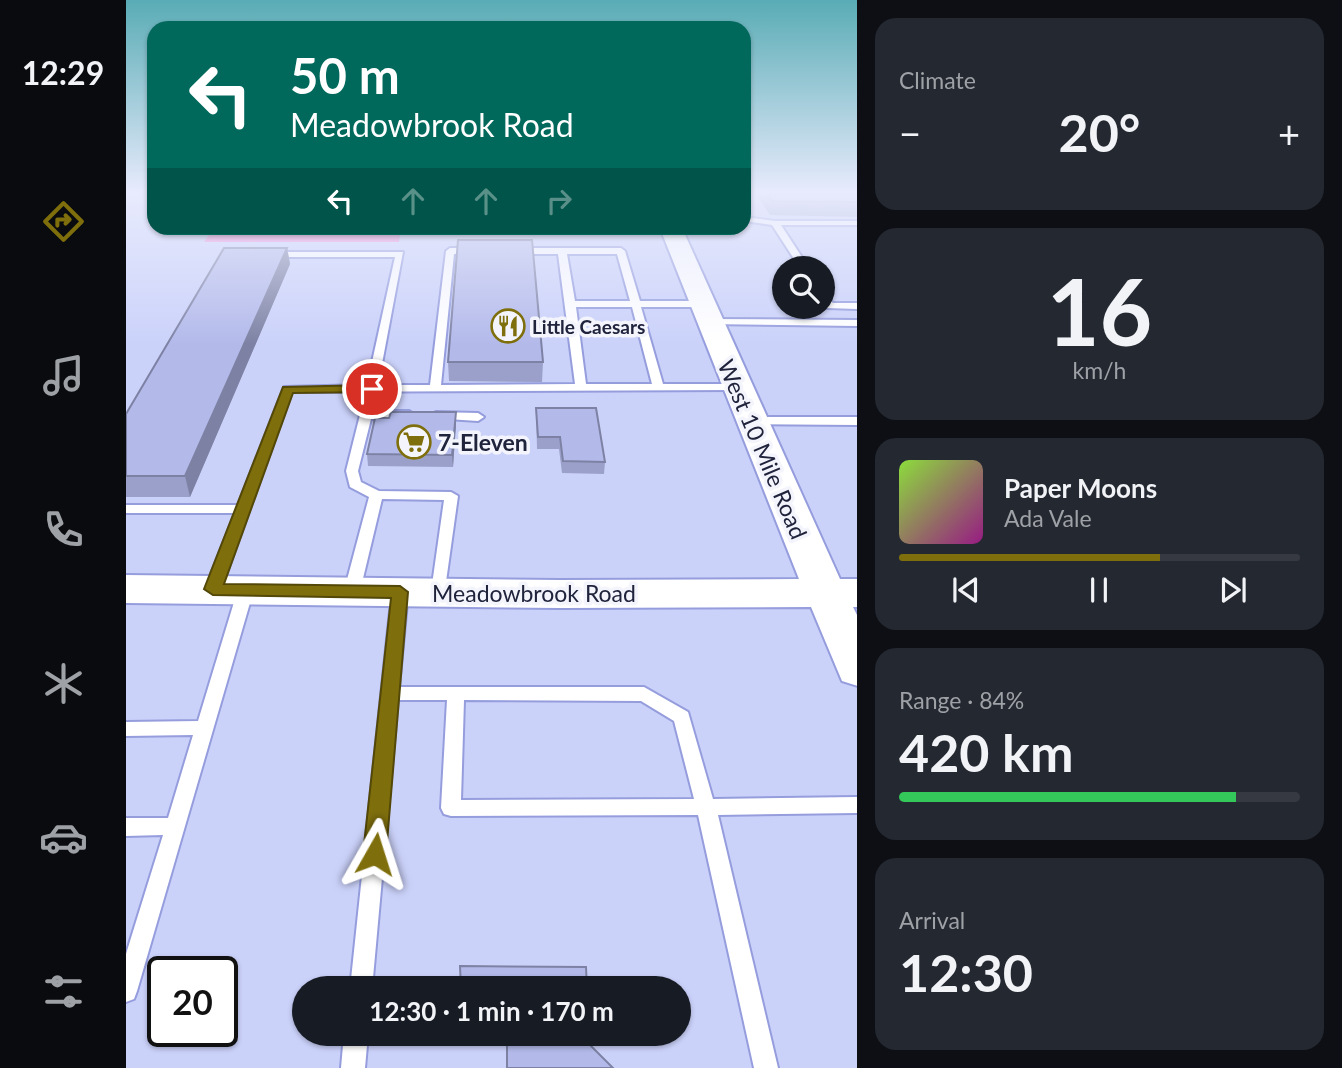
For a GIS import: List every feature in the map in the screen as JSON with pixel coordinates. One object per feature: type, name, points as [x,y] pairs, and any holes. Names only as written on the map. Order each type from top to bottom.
[{"type":"main road","name":"West 10 Mile Road","points":[[678,244],[751,421],[841,593],[857,669]]},
{"type":"main road","name":"Meadowbrook Road","points":[[126,589],[841,593]]},
{"type":"lane","points":[[435,388],[450,251],[488,251]]},
{"type":"lane","points":[[500,251],[621,251],[659,388]]},
{"type":"lane","points":[[562,251],[581,388]]},
{"type":"lane","points":[[253,254],[400,254],[372,389]]},
{"type":"lane","points":[[570,304],[637,304],[706,313],[857,323]]},
{"type":"lane","points":[[835,306],[857,306]]},
{"type":"lane","points":[[126,990],[204,729],[242,509],[288,389],[736,387]]},
{"type":"lane","points":[[362,976],[392,693],[420,592],[451,496],[376,495],[355,484],[352,471],[366,415],[478,416]]},
{"type":"lane","points":[[751,421],[857,421]]},
{"type":"lane","points":[[352,591],[376,495]]},
{"type":"lane","points":[[126,509],[242,509]]},
{"type":"lane","points":[[392,693],[644,694],[682,718],[706,807],[765,1068]]},
{"type":"lane","points":[[456,694],[452,808],[857,805]]},
{"type":"lane","points":[[126,729],[204,729]]},
{"type":"lane","points":[[126,827],[175,826]]},
{"type":"lane","points":[[353,1068],[355,1046]]},
{"type":"building","points":[[458,244],[532,244],[543,362],[448,362]]},
{"type":"building","points":[[224,248],[287,248],[185,476],[126,476],[126,414]]},
{"type":"building","points":[[536,408],[596,408],[605,462],[563,461],[560,437],[538,437]]},
{"type":"building","name":"7-Eleven","points":[[391,412],[456,412],[452,455],[367,454],[375,418],[389,418]]},
{"type":"building","points":[[460,966],[586,967],[586,976],[460,976]]},
{"type":"building","points":[[507,1046],[591,1046],[613,1068],[507,1068]]},
{"type":"place","name":"Little Caesars","points":[[508,326]]},
{"type":"place","name":"7-Eleven","points":[[414,442]]},
{"type":"route","points":[[372,389],[288,389],[213,589],[400,592],[375,854]]}]
